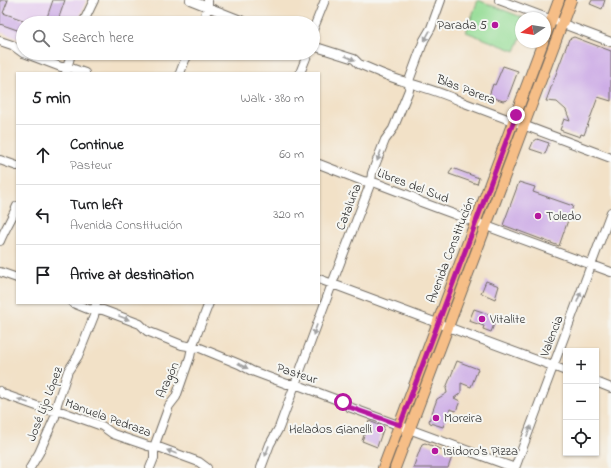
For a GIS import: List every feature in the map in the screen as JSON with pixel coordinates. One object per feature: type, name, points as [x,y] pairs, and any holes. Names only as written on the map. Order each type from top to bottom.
[{"type":"main road","points":[[551,20],[559,0]]},
{"type":"main road","name":"Avenida Constitución","points":[[395,468],[571,0]]},
{"type":"main road","name":"Avenida Constitución","points":[[384,468],[541,48]]},
{"type":"street","points":[[87,16],[94,0]]},
{"type":"street","points":[[190,0],[208,4],[233,16]]},
{"type":"street","points":[[319,16],[325,0]]},
{"type":"street","name":"Cataluña","points":[[261,468],[270,444],[279,428],[371,182],[372,173],[385,140],[393,129],[409,90],[410,78],[424,40],[432,28],[441,0]]},
{"type":"street","points":[[499,0],[530,12]]},
{"type":"street","points":[[204,16],[208,4]]},
{"type":"street","points":[[551,20],[611,42]]},
{"type":"street","points":[[0,40],[16,48]]},
{"type":"street","name":"Blas Parera","points":[[320,48],[354,59],[359,64],[452,97],[611,158]]},
{"type":"street","points":[[42,60],[67,70],[79,72]]},
{"type":"street","points":[[67,70],[68,60]]},
{"type":"street","points":[[180,72],[185,60]]},
{"type":"street","points":[[300,72],[305,60]]},
{"type":"street","points":[[0,160],[16,166]]},
{"type":"street","name":"Libres del Sud","points":[[320,164],[363,181],[371,182],[413,197],[420,202],[475,223],[611,272]]},
{"type":"street","points":[[0,241],[4,229],[16,208]]},
{"type":"street","name":"Valencia","points":[[515,468],[611,212]]},
{"type":"street","points":[[0,272],[16,278]]},
{"type":"street","points":[[320,279],[563,370]]},
{"type":"street","name":"Pasteur","points":[[76,304],[88,309],[96,306],[140,324],[147,331],[182,345],[200,348],[252,371],[287,384],[295,384],[343,402],[349,407],[515,468]]},
{"type":"street","name":"Aragón","points":[[150,468],[154,458],[154,447],[169,406],[176,397],[192,347],[209,304]]},
{"type":"street","name":"José Lijo López","points":[[30,468],[39,454],[54,417],[68,372],[78,356],[94,316],[96,306]]},
{"type":"street","points":[[599,383],[611,388]]},
{"type":"street","name":"Manuela Pedraza","points":[[0,391],[3,394],[48,410],[63,412],[102,426],[113,434],[148,446],[161,448],[199,462],[207,468]]},
{"type":"shaded area","points":[[0,0],[86,0],[80,16],[16,16],[16,38],[0,32]]},
{"type":"green space","name":"Parada 5","points":[[478,0],[515,14],[515,48],[516,48],[515,51],[466,32]]},
{"type":"green space","points":[[552,31],[554,32],[551,40]]},
{"type":"green space","points":[[546,48],[548,48],[523,114],[521,113]]},
{"type":"green space","points":[[514,132],[516,133],[485,216],[483,216]]},
{"type":"green space","points":[[475,235],[478,236],[447,317],[445,316]]},
{"type":"green space","points":[[437,336],[440,337],[408,419],[407,417]]},
{"type":"building","points":[[0,0],[8,0],[3,13],[16,18],[16,30],[0,24]]},
{"type":"building","points":[[53,0],[65,0],[59,16],[47,16]]},
{"type":"building","points":[[592,0],[605,0],[602,9],[590,4]]},
{"type":"building","points":[[574,37],[611,51],[611,101],[598,97],[584,135],[581,134],[580,137],[560,130],[564,119],[570,121],[566,110],[557,102],[546,101],[569,39]]},
{"type":"building","points":[[503,66],[518,71],[507,100],[503,101],[489,96],[493,84],[495,85]]},
{"type":"building","points":[[537,139],[549,143],[545,154],[530,149],[533,142]]},
{"type":"building","points":[[452,168],[479,178],[477,184],[449,174]]},
{"type":"building","name":"Toledo","points":[[519,182],[535,187],[533,192],[573,206],[559,246],[503,225]]},
{"type":"building","points":[[486,281],[499,286],[495,299],[481,293]]},
{"type":"building","points":[[474,309],[497,317],[491,332],[483,329],[484,326],[469,321]]},
{"type":"building","points":[[457,361],[478,369],[471,387],[461,383],[461,393],[454,398],[460,401],[456,411],[450,409],[443,427],[430,423],[429,421],[437,399],[447,393],[446,388]]},
{"type":"building","points":[[369,421],[384,427],[377,447],[362,441]]},
{"type":"building","points":[[425,443],[453,454],[448,468],[413,468],[422,444]]},
{"type":"place","name":"Parada 5","points":[[495,25]]},
{"type":"place","name":"Toledo","points":[[538,216]]},
{"type":"place","name":"Vitalite","points":[[482,319]]},
{"type":"place","name":"Moreira","points":[[436,418]]},
{"type":"place","name":"Helados Gianelli","points":[[380,429]]},
{"type":"place","name":"Isidoro's Pizza","points":[[435,451]]},
{"type":"route","points":[[343,402],[349,407],[400,425],[516,115]]}]
